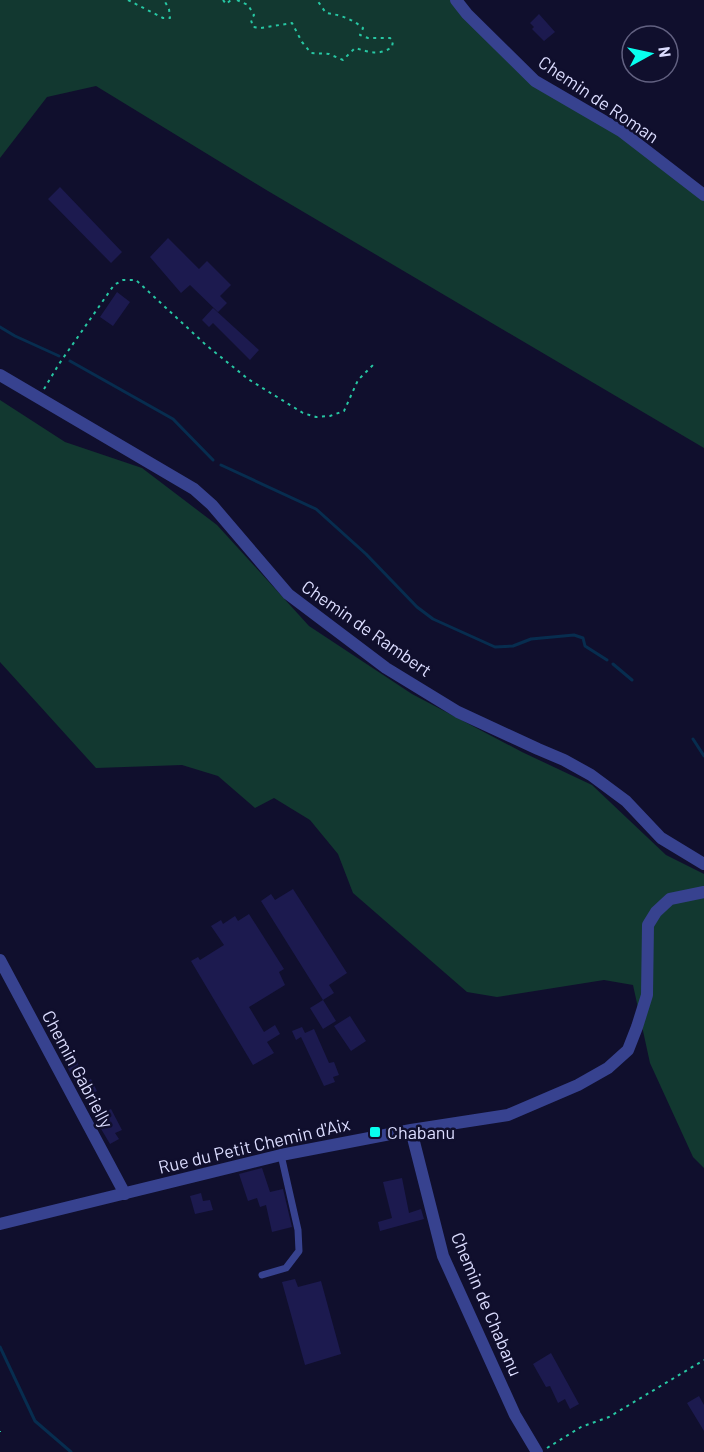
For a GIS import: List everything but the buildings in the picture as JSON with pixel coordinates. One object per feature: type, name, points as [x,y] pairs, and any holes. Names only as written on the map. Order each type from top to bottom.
[{"type":"street","name":"Chemin de Roman","points":[[456,0],[467,14],[535,81],[621,131],[704,195]]},
{"type":"street","name":"Chemin de Rambert","points":[[0,375],[194,489],[212,505],[288,594],[386,668],[458,712],[564,760],[591,775],[626,801],[662,838],[704,864]]},
{"type":"street","name":"Rue du Petit Chemin d'Aix","points":[[0,1224],[280,1155],[411,1130],[508,1115],[578,1084],[608,1068],[628,1050],[647,995],[648,925],[656,912],[670,899],[704,891]]},
{"type":"street","name":"Chemin Gabrielly","points":[[0,960],[125,1194]]},
{"type":"street","name":"Chemin de Chabanu","points":[[411,1130],[443,1256],[516,1415],[537,1452]]},
{"type":"lane","points":[[262,1275],[286,1269],[299,1251],[298,1230],[280,1155]]},
{"type":"path","points":[[128,0],[163,18],[170,18],[165,0]]},
{"type":"path","points":[[223,0],[226,4],[231,0]]},
{"type":"path","points":[[237,0],[248,5],[254,15],[251,20],[253,27],[261,28],[292,23],[311,53],[329,54],[343,60],[355,48],[375,54],[385,52],[392,47],[393,41],[390,38],[368,38],[360,35],[363,28],[355,21],[338,14],[326,13],[317,0]]},
{"type":"path","points":[[40,397],[59,364],[114,285],[123,280],[136,280],[206,345],[248,380],[303,413],[316,417],[330,416],[344,411],[358,380],[374,365]]},
{"type":"path","points":[[542,1452],[581,1427],[609,1417],[704,1360]]},
{"type":"green space","points":[[0,0],[456,0],[519,66],[621,131],[704,195],[704,448],[268,191],[96,86],[47,97],[0,158]]},
{"type":"green space","points":[[0,400],[65,442],[142,468],[217,525],[309,626],[412,694],[522,752],[592,785],[666,855],[704,874],[704,1168],[693,1157],[650,1063],[633,985],[604,980],[497,997],[467,992],[353,893],[338,854],[310,820],[274,798],[255,808],[218,776],[182,765],[96,768],[0,662]]},
{"type":"waterway","points":[[0,327],[59,356]]},
{"type":"waterway","points":[[70,361],[173,419],[213,460]]},
{"type":"waterway","points":[[221,465],[316,509],[366,554],[417,607],[433,619],[495,647],[513,646],[531,639],[574,635],[583,638],[585,646],[607,660]]},
{"type":"waterway","points":[[613,664],[632,680]]},
{"type":"waterway","points":[[693,739],[704,756]]},
{"type":"waterway","points":[[0,1347],[35,1421],[71,1452]]},
{"type":"place","name":"Chabanu","points":[[375,1132]]}]
